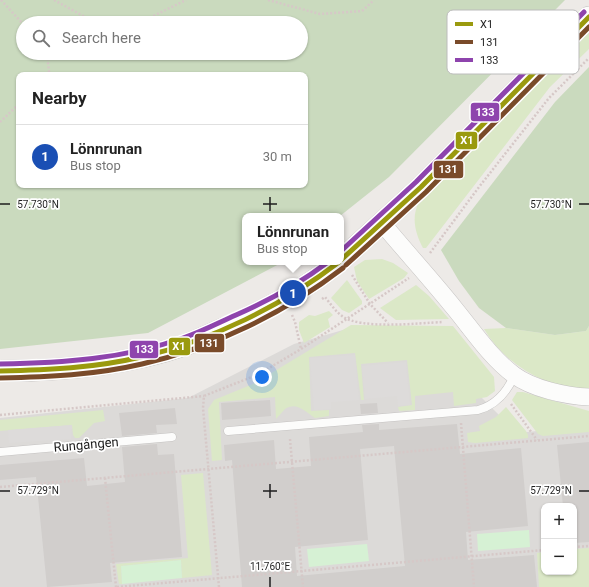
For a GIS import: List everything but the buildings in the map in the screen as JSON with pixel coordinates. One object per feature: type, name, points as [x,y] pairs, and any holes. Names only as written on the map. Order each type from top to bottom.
[{"type":"street","points":[[579,27],[589,17]]},
{"type":"street","points":[[344,257],[421,188],[533,74]]},
{"type":"street","points":[[382,223],[420,266],[496,358],[514,376],[538,387],[569,397],[589,397]]},
{"type":"street","points":[[0,371],[34,371],[109,362],[157,353],[185,344],[274,305],[317,279],[335,265]]},
{"type":"lane","points":[[228,431],[460,412],[489,408],[508,389],[514,376]]},
{"type":"lane","name":"Rungången","points":[[0,452],[172,437]]},
{"type":"path","points":[[1,0],[16,16]]},
{"type":"path","points":[[54,0],[83,16]]},
{"type":"path","points":[[153,16],[186,0]]},
{"type":"path","points":[[268,0],[320,14],[362,11],[374,0]]},
{"type":"path","points":[[579,68],[589,58]]},
{"type":"path","points":[[48,60],[49,72]]},
{"type":"path","points":[[0,415],[204,396],[260,374],[407,280],[420,266],[479,187],[549,98],[573,74]]},
{"type":"path","points":[[0,122],[16,107]]},
{"type":"path","points":[[344,265],[349,270],[370,304],[389,324]]},
{"type":"path","points":[[318,301],[325,298],[341,316],[356,323],[389,324],[452,322],[463,318]]},
{"type":"path","points":[[292,315],[301,349]]},
{"type":"path","points":[[504,393],[537,440]]},
{"type":"path","points":[[204,396],[203,408],[219,587]]},
{"type":"path","points":[[460,412],[474,587]]},
{"type":"path","points":[[289,426],[303,587]]},
{"type":"path","points":[[0,487],[589,436]]},
{"type":"path","points":[[106,478],[116,587],[541,550]]},
{"type":"path","points":[[577,547],[589,546]]},
{"type":"shaded area","points":[[350,328],[477,393],[517,433],[589,426],[589,587],[0,587],[0,418],[188,398],[294,344]]},
{"type":"shaded area","points":[[355,355],[359,400],[331,402],[331,409],[314,410],[310,358]]},
{"type":"shaded area","points":[[406,362],[410,405],[398,406],[397,396],[365,399],[362,366]]},
{"type":"shaded area","points":[[72,425],[71,439],[9,443],[8,430]]},
{"type":"green space","points":[[0,0],[565,0],[555,10],[447,10],[447,74],[491,74],[389,177],[344,213],[242,213],[242,265],[277,265],[148,333],[0,349]]},
{"type":"green space","points":[[589,28],[589,49],[579,59],[579,38]]},
{"type":"green space","points":[[589,67],[589,326],[586,331],[555,335],[506,328],[479,308],[459,281],[441,250],[555,102]]},
{"type":"green space","points":[[544,74],[563,74],[550,87],[426,248],[423,248],[415,225],[415,213],[419,202]]},
{"type":"green space","points":[[382,259],[393,263],[408,273],[404,278],[369,299],[357,281],[354,267],[365,260]]},
{"type":"green space","points":[[347,280],[362,301],[362,304],[349,313],[342,310],[331,298]]},
{"type":"green space","points":[[416,285],[429,296],[449,319],[396,320],[380,308]]},
{"type":"green space","points":[[329,311],[333,315],[328,319],[330,327],[304,343],[299,330],[299,322],[309,315],[315,316]]},
{"type":"green space","points":[[351,325],[453,326],[494,377],[495,391],[487,397],[476,399],[476,403],[454,406],[453,392],[415,396],[415,410],[399,411],[398,407],[412,405],[407,360],[361,364],[364,400],[361,400],[355,353],[309,357],[311,411],[329,410],[329,416],[315,418],[301,408],[293,406],[285,409],[276,419],[275,397],[219,402],[222,460],[212,461],[208,409],[214,400],[253,384]]},
{"type":"green space","points":[[589,326],[589,392],[543,380],[529,372],[504,354],[484,329],[506,328],[555,335],[586,331]]},
{"type":"green space","points":[[517,392],[523,392],[589,411],[589,432],[543,436],[538,434],[512,400]]},
{"type":"green space","points":[[506,407],[526,431],[528,438],[475,443],[468,442],[467,433],[480,431],[479,426],[496,417]]},
{"type":"green space","points":[[103,410],[105,421],[94,423],[79,438],[75,438],[73,435],[72,425],[0,431],[0,420]]},
{"type":"green space","points":[[203,473],[212,575],[182,578],[181,560],[121,566],[122,584],[119,584],[116,564],[188,558],[181,475]]},
{"type":"green space","points":[[529,530],[530,547],[478,551],[477,534]]},
{"type":"green space","points":[[367,544],[369,561],[309,567],[307,549]]},
{"type":"green space","points":[[589,548],[589,587],[539,587],[537,553],[541,552],[541,575],[577,575],[577,549]]},
{"type":"green space","points":[[181,560],[182,578],[122,584],[121,566]]},
{"type":"transit line","name":"133","points":[[579,17],[584,12]]},
{"type":"transit line","name":"X1","points":[[579,27],[589,17]]},
{"type":"transit line","name":"131","points":[[579,37],[589,27]]},
{"type":"transit line","name":"133","points":[[344,248],[416,182],[523,74]]},
{"type":"transit line","name":"X1","points":[[344,257],[421,187],[533,74]]},
{"type":"transit line","name":"131","points":[[346,265],[426,192],[543,74]]},
{"type":"transit line","name":"133","points":[[0,364],[70,361],[116,355],[161,345],[196,333],[260,304],[295,285],[324,265]]},
{"type":"transit line","name":"X1","points":[[0,371],[53,369],[106,364],[167,350],[194,341],[245,320],[294,293],[335,265]]},
{"type":"transit line","name":"131","points":[[0,378],[54,376],[107,371],[169,357],[222,338],[248,326],[298,299],[343,268]]},
{"type":"place","name":"Lönnrunan","points":[[293,293]]}]
